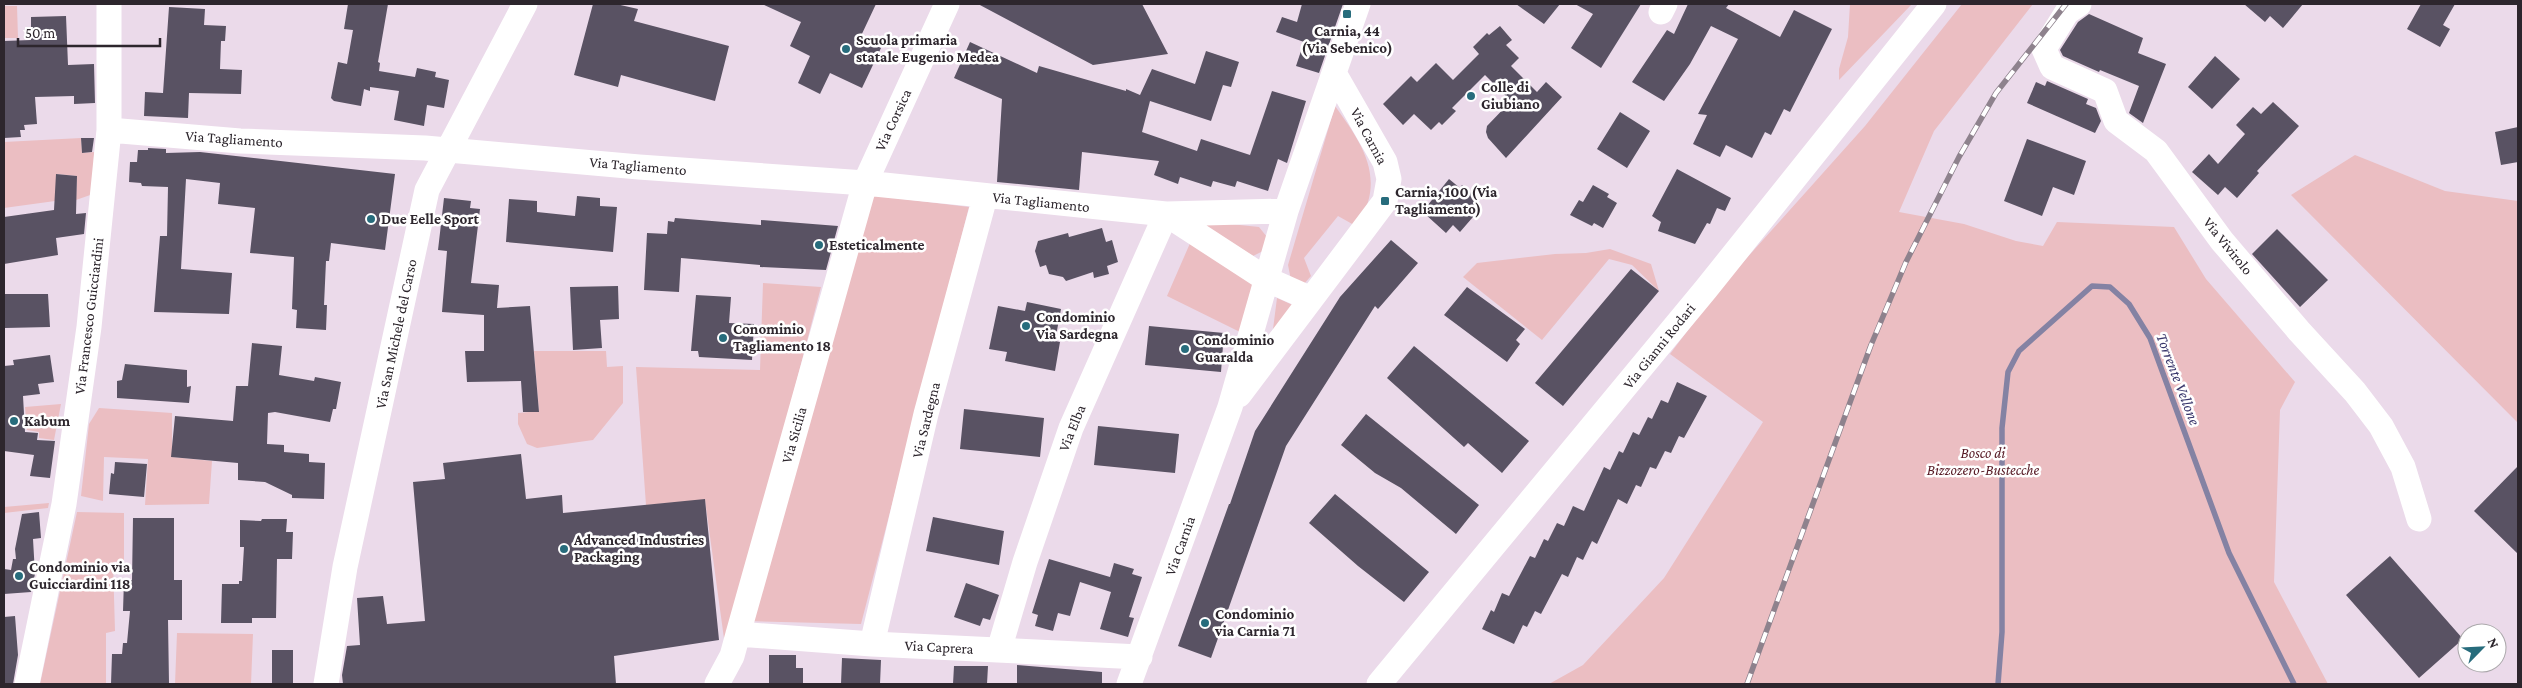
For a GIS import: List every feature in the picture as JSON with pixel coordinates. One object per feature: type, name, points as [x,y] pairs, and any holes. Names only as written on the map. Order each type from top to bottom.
[{"type":"street","name":"Via Francesco Guicciardini","points":[[27,684],[64,504],[89,328],[109,130],[109,4]]},
{"type":"street","name":"Via San Michele del Carso","points":[[326,684],[345,567],[427,190],[525,4]]},
{"type":"street","name":"Via Corsica","points":[[865,183],[947,4]]},
{"type":"street","name":"Via Carnia","points":[[1129,684],[1230,407],[1286,211],[1358,4]]},
{"type":"street","name":"Via Gianni Rodari","points":[[1379,684],[1706,289],[1934,4]]},
{"type":"street","name":"Via Vivirolo","points":[[2079,4],[2067,12],[2044,49],[2052,67],[2105,91],[2116,121],[2156,151],[2222,241],[2299,331],[2355,392],[2381,426],[2403,467],[2419,519]]},
{"type":"street","name":"Via Carnia","points":[[1230,407],[1371,222],[1385,201],[1388,192],[1389,178],[1385,162],[1334,73]]},
{"type":"street","name":"Via Tagliamento","points":[[109,130],[240,141],[447,150],[649,168],[865,183],[1166,214],[1286,211]]},
{"type":"street","name":"Via Sicilia","points":[[717,684],[732,656],[865,183]]},
{"type":"street","name":"Via Sardegna","points":[[872,644],[926,414],[986,196]]},
{"type":"street","name":"Via Tagliamento","points":[[1166,214],[1266,279]]},
{"type":"street","name":"Via Elba","points":[[999,650],[1025,562],[1071,428],[1166,214]]},
{"type":"street","points":[[1266,279],[1311,299]]},
{"type":"street","name":"Via Caprera","points":[[738,634],[872,644],[1140,657]]},
{"type":"green space","points":[[1850,4],[1912,4],[1839,80],[1839,69],[1848,37]]},
{"type":"green space","name":"Bosco di Bizzozero-Bustecche","points":[[1962,4],[2033,4],[1934,131],[1899,212],[1964,224],[2016,241],[2043,246],[2057,222],[2174,227],[2206,279],[2295,382],[2280,410],[2274,582],[2328,684],[1549,684],[1583,665],[1664,578],[1763,422],[1670,354],[1719,289],[1865,126]]},
{"type":"green space","points":[[4,6],[17,6],[18,38],[4,38]]},
{"type":"green space","points":[[1335,106],[1363,151],[1368,163],[1371,188],[1367,205],[1354,225],[1338,216],[1304,258],[1311,276],[1304,284],[1291,280],[1288,265]]},
{"type":"green space","points":[[81,138],[82,153],[94,152],[93,194],[76,200],[77,176],[57,174],[55,201],[4,208],[4,142]]},
{"type":"green space","points":[[2355,155],[2445,191],[2518,201],[2518,423],[2291,195]]},
{"type":"green space","points":[[870,195],[969,207],[861,624],[746,621]]},
{"type":"green space","points":[[1192,220],[1259,227],[1267,237],[1265,250],[1253,256]]},
{"type":"green space","points":[[1191,241],[1255,282],[1240,332],[1167,296]]},
{"type":"green space","points":[[1610,249],[1651,264],[1659,291],[1632,265],[1609,259],[1542,340],[1463,277],[1477,263]]},
{"type":"green space","points":[[763,283],[821,287],[726,653],[705,500],[646,505],[636,367],[760,370]]},
{"type":"green space","points":[[1277,298],[1295,306],[1272,337]]},
{"type":"green space","points":[[534,351],[606,351],[607,367],[623,366],[623,403],[593,440],[537,448],[527,444],[518,424],[518,413],[539,411]]},
{"type":"green space","points":[[61,404],[54,440],[39,438],[39,432],[27,430],[25,407]]},
{"type":"green space","points":[[99,408],[172,413],[172,457],[212,461],[209,504],[145,505],[148,459],[104,457],[103,501],[81,496],[89,424]]},
{"type":"green space","points":[[49,503],[48,508],[4,513],[4,507]]},
{"type":"green space","points":[[77,512],[124,513],[124,561],[113,562],[115,631],[106,633],[106,684],[40,684]]},
{"type":"green space","points":[[177,633],[253,634],[251,684],[175,684]]},
{"type":"building","points":[[348,4],[388,4],[378,62],[380,63],[379,71],[415,77],[417,68],[436,72],[435,77],[449,80],[444,108],[427,105],[424,126],[394,120],[399,91],[370,87],[370,91],[364,89],[361,106],[334,101],[331,98],[338,62],[347,64],[353,30],[344,29]]},
{"type":"building","points":[[593,4],[616,4],[638,9],[634,21],[729,46],[715,101],[621,75],[618,87],[574,75]]},
{"type":"building","name":"Scuola primaria statale Eugenio Medea","points":[[762,4],[876,4],[860,38],[881,48],[862,88],[830,73],[820,94],[798,83],[810,56],[790,46],[801,22]]},
{"type":"building","points":[[978,4],[1142,4],[1168,54],[1093,65]]},
{"type":"building","points":[[1302,4],[1343,4],[1319,73],[1296,66],[1304,42],[1276,32],[1282,17],[1297,22]]},
{"type":"building","points":[[1516,4],[1560,4],[1544,24]]},
{"type":"building","points":[[1575,4],[1641,4],[1601,68],[1571,48],[1593,14]]},
{"type":"building","points":[[1688,4],[1729,4],[1726,8],[1780,37],[1794,10],[1832,29],[1790,112],[1784,109],[1771,135],[1765,132],[1752,158],[1726,145],[1720,157],[1693,144],[1707,115],[1698,114],[1738,39],[1711,26],[1690,64],[1664,101],[1632,82],[1667,30],[1674,34]]},
{"type":"building","points":[[2244,4],[2303,4],[2283,28],[2270,16],[2265,22]]},
{"type":"building","points":[[2421,4],[2455,4],[2443,25],[2450,29],[2440,47],[2407,29]]},
{"type":"building","points":[[169,7],[205,9],[204,25],[226,26],[225,41],[221,41],[220,69],[242,70],[241,94],[189,93],[188,118],[144,116],[145,92],[163,93]]},
{"type":"building","points":[[2089,14],[2143,38],[2138,53],[2166,64],[2143,123],[2129,113],[2139,86],[2100,70],[2099,72],[2063,56],[2060,50],[2078,22]]},
{"type":"building","points":[[66,16],[68,65],[94,64],[95,103],[74,104],[74,96],[35,97],[37,124],[24,125],[25,130],[20,130],[21,137],[4,138],[4,41],[31,40],[31,17]]},
{"type":"building","points":[[1500,26],[1512,40],[1506,45],[1519,58],[1511,66],[1537,92],[1546,82],[1562,97],[1506,158],[1488,138],[1486,132],[1487,126],[1511,101],[1485,75],[1452,108],[1456,111],[1442,125],[1439,122],[1431,130],[1414,114],[1403,125],[1383,104],[1411,76],[1417,82],[1436,63],[1453,80],[1479,54],[1473,47],[1487,33],[1489,35]]},
{"type":"building","points":[[970,42],[1037,73],[1039,66],[1126,91],[1126,89],[1140,95],[1152,69],[1195,84],[1206,51],[1239,62],[1231,87],[1223,85],[1211,121],[1150,101],[1142,132],[1197,151],[1201,139],[1250,155],[1272,91],[1306,101],[1287,163],[1278,159],[1268,191],[1237,181],[1235,187],[1213,181],[1211,187],[1180,177],[1178,184],[1154,175],[1159,161],[1082,152],[1079,190],[997,182],[1002,99],[954,78]]},
{"type":"building","points":[[2215,56],[2240,79],[2212,109],[2188,87]]},
{"type":"building","points":[[2047,81],[2088,99],[2086,104],[2096,108],[2101,121],[2095,133],[2027,103],[2036,82],[2045,86]]},
{"type":"building","points":[[2273,102],[2299,126],[2257,171],[2259,173],[2237,198],[2225,187],[2218,195],[2192,172],[2209,154],[2218,164],[2245,134],[2236,125],[2253,107],[2261,114]]},
{"type":"building","points":[[1620,112],[1650,131],[1627,168],[1597,149]]},
{"type":"building","points":[[2518,127],[2518,162],[2501,165],[2495,132]]},
{"type":"building","points":[[81,138],[94,138],[92,152],[82,153]]},
{"type":"building","points":[[2027,139],[2086,161],[2074,195],[2053,187],[2042,216],[2004,201]]},
{"type":"building","points":[[148,148],[166,149],[166,153],[200,152],[395,174],[385,250],[331,243],[329,261],[326,261],[324,305],[327,305],[326,330],[296,328],[297,310],[292,309],[294,257],[250,253],[255,208],[218,204],[220,183],[186,179],[181,269],[232,273],[229,314],[154,312],[160,236],[167,236],[168,187],[142,186],[141,183],[129,182],[130,162],[137,162],[138,150],[148,150]]},
{"type":"building","points":[[1677,169],[1731,198],[1725,211],[1717,208],[1710,224],[1707,223],[1695,244],[1658,231],[1661,222],[1652,216]]},
{"type":"building","points":[[56,174],[77,176],[76,214],[86,213],[84,234],[56,238],[58,255],[4,264],[4,217],[54,210]]},
{"type":"building","points":[[1449,179],[1460,188],[1462,185],[1479,200],[1474,206],[1479,210],[1460,232],[1453,225],[1446,233],[1425,214],[1430,209],[1427,206]]},
{"type":"building","points":[[1593,185],[1609,194],[1607,197],[1617,203],[1603,228],[1594,223],[1592,226],[1570,215],[1579,200],[1583,202]]},
{"type":"building","points":[[577,196],[600,198],[600,206],[617,207],[613,252],[506,242],[509,199],[537,201],[537,212],[575,216]]},
{"type":"building","points":[[444,198],[471,201],[470,208],[480,209],[471,283],[499,285],[497,308],[530,306],[539,412],[523,412],[521,381],[467,382],[465,351],[484,351],[484,315],[442,312],[447,251],[438,250]]},
{"type":"building","points":[[675,218],[761,225],[761,220],[838,226],[826,270],[760,267],[760,265],[681,258],[679,292],[644,290],[647,233],[667,234],[668,221],[674,222]]},
{"type":"building","points":[[1102,228],[1106,242],[1112,240],[1118,262],[1107,266],[1109,274],[1094,278],[1093,272],[1066,281],[1063,277],[1049,274],[1046,265],[1040,267],[1035,251],[1038,241],[1068,233],[1069,237]]},
{"type":"building","points":[[2277,229],[2328,280],[2300,307],[2252,254]]},
{"type":"building","points":[[1391,240],[1418,263],[1378,309],[1375,306],[1286,446],[1211,658],[1178,646],[1255,431],[1340,297]]},
{"type":"building","points":[[1631,269],[1659,291],[1563,406],[1535,383]]},
{"type":"building","points":[[618,286],[619,319],[600,320],[602,348],[573,350],[570,287]]},
{"type":"building","points":[[1467,287],[1525,329],[1516,340],[1520,344],[1507,362],[1444,315]]},
{"type":"building","points":[[4,294],[48,294],[50,327],[5,328]]},
{"type":"building","name":"Conominio Tagliamento 18","points":[[696,295],[731,297],[729,323],[754,324],[752,360],[699,357],[698,351],[691,351]]},
{"type":"building","name":"Condominio Via Sardegna","points":[[1027,302],[1061,309],[1055,341],[1060,342],[1055,371],[1005,361],[1007,352],[989,349],[998,306],[1025,311]]},
{"type":"building","name":"Condominio Guaralda","points":[[1149,326],[1224,333],[1221,372],[1145,365]]},
{"type":"building","points":[[252,343],[282,346],[279,375],[314,381],[315,377],[341,382],[336,409],[333,409],[330,422],[275,412],[268,413],[267,444],[284,445],[284,452],[309,454],[309,462],[325,463],[324,499],[292,498],[292,495],[265,482],[238,480],[238,463],[171,457],[175,416],[233,421],[236,386],[248,386]]},
{"type":"building","points":[[1414,346],[1529,441],[1502,473],[1468,443],[1464,447],[1387,378]]},
{"type":"building","points":[[50,355],[54,382],[38,384],[40,394],[23,396],[25,432],[38,433],[37,440],[55,441],[50,478],[30,476],[34,455],[4,451],[4,366],[14,365],[13,360]]},
{"type":"building","points":[[125,364],[187,370],[187,387],[191,386],[189,403],[117,398],[117,381],[122,380]]},
{"type":"building","points":[[1677,382],[1707,396],[1684,438],[1679,436],[1671,453],[1665,451],[1656,469],[1650,467],[1641,487],[1636,485],[1627,504],[1618,499],[1597,544],[1592,541],[1583,560],[1577,557],[1568,577],[1562,574],[1541,614],[1535,611],[1527,627],[1523,625],[1514,644],[1482,629],[1491,610],[1494,612],[1502,593],[1509,596],[1530,556],[1535,558],[1544,539],[1548,541],[1557,523],[1564,526],[1573,506],[1584,511],[1604,467],[1610,470],[1619,451],[1623,453],[1633,432],[1639,435],[1648,417],[1652,419],[1661,400],[1668,403]]},
{"type":"building","points":[[964,409],[1044,418],[1040,457],[960,449]]},
{"type":"building","points":[[1366,414],[1479,505],[1456,534],[1401,488],[1375,473],[1341,445]]},
{"type":"building","points":[[1098,426],[1179,434],[1175,473],[1094,465]]},
{"type":"building","name":"Advanced Industries Packaging","points":[[521,454],[526,499],[562,495],[563,513],[705,499],[719,640],[614,656],[616,684],[343,684],[342,675],[347,646],[360,645],[357,598],[383,596],[387,624],[425,621],[413,482],[445,479],[443,463]]},
{"type":"building","points":[[115,462],[147,464],[144,497],[109,494],[111,473],[114,474]]},
{"type":"building","points":[[2518,466],[2518,554],[2474,511]]},
{"type":"building","points":[[1335,494],[1429,572],[1404,602],[1358,566],[1309,523]]},
{"type":"building","points":[[39,512],[41,538],[33,539],[35,574],[31,592],[4,594],[4,569],[11,570],[13,559],[16,559],[15,549],[22,514]]},
{"type":"building","points":[[933,517],[1004,531],[999,565],[926,551]]},
{"type":"building","points":[[133,518],[174,518],[174,580],[182,580],[182,620],[168,620],[169,684],[111,684],[112,654],[122,654],[123,643],[127,643],[130,611],[123,611],[124,580],[132,580]]},
{"type":"building","points":[[262,519],[287,519],[286,532],[293,532],[292,559],[277,559],[276,618],[252,618],[252,623],[221,623],[222,584],[239,584],[239,581],[242,581],[244,547],[240,547],[240,520],[261,521]]},
{"type":"building","points":[[2390,556],[2457,632],[2457,644],[2419,678],[2346,595]]},
{"type":"building","points":[[1049,559],[1110,577],[1114,563],[1134,569],[1132,574],[1142,577],[1129,617],[1134,618],[1128,637],[1100,629],[1111,592],[1080,582],[1070,616],[1058,613],[1053,631],[1035,626],[1038,615],[1032,613]]},
{"type":"building","points":[[966,583],[999,595],[990,620],[983,618],[980,626],[954,617]]},
{"type":"building","points":[[15,616],[18,655],[13,684],[4,684],[4,617]]},
{"type":"building","points":[[272,650],[293,650],[293,684],[272,684]]},
{"type":"building","points":[[769,655],[796,655],[796,668],[803,668],[803,684],[769,684]]},
{"type":"building","points":[[842,658],[881,660],[880,684],[841,684]]},
{"type":"building","points":[[1017,665],[1102,672],[1102,684],[1017,684]]},
{"type":"building","points":[[954,666],[988,666],[987,684],[953,684]]},
{"type":"waterway","name":"Torrente Vellone","points":[[1998,684],[2002,632],[2002,428],[2008,372],[2019,351],[2092,286],[2110,287],[2129,304],[2150,338],[2229,553],[2294,684]]},
{"type":"railway","points":[[1747,684],[1871,345],[1906,262],[1959,157],[1996,93],[2066,4]]},
{"type":"place","name":"Carnia, 44 (Via Sebenico)","points":[[1347,14]]},
{"type":"place","name":"Scuola primaria statale Eugenio Medea","points":[[846,49]]},
{"type":"place","name":"Colle di Giubiano","points":[[1471,96]]},
{"type":"place","name":"Carnia, 100 (Via Tagliamento)","points":[[1385,201]]},
{"type":"place","name":"Due Eelle Sport","points":[[371,219]]},
{"type":"place","name":"Esteticalmente","points":[[819,245]]},
{"type":"place","name":"Condominio Via Sardegna","points":[[1026,326]]},
{"type":"place","name":"Conominio Tagliamento 18","points":[[723,338]]},
{"type":"place","name":"Condominio Guaralda","points":[[1185,349]]},
{"type":"place","name":"Kabum","points":[[14,421]]},
{"type":"place","name":"Advanced Industries Packaging","points":[[564,549]]},
{"type":"place","name":"Condominio via Guicciardini 118","points":[[19,576]]},
{"type":"place","name":"Condominio via Carnia 71","points":[[1205,623]]}]
